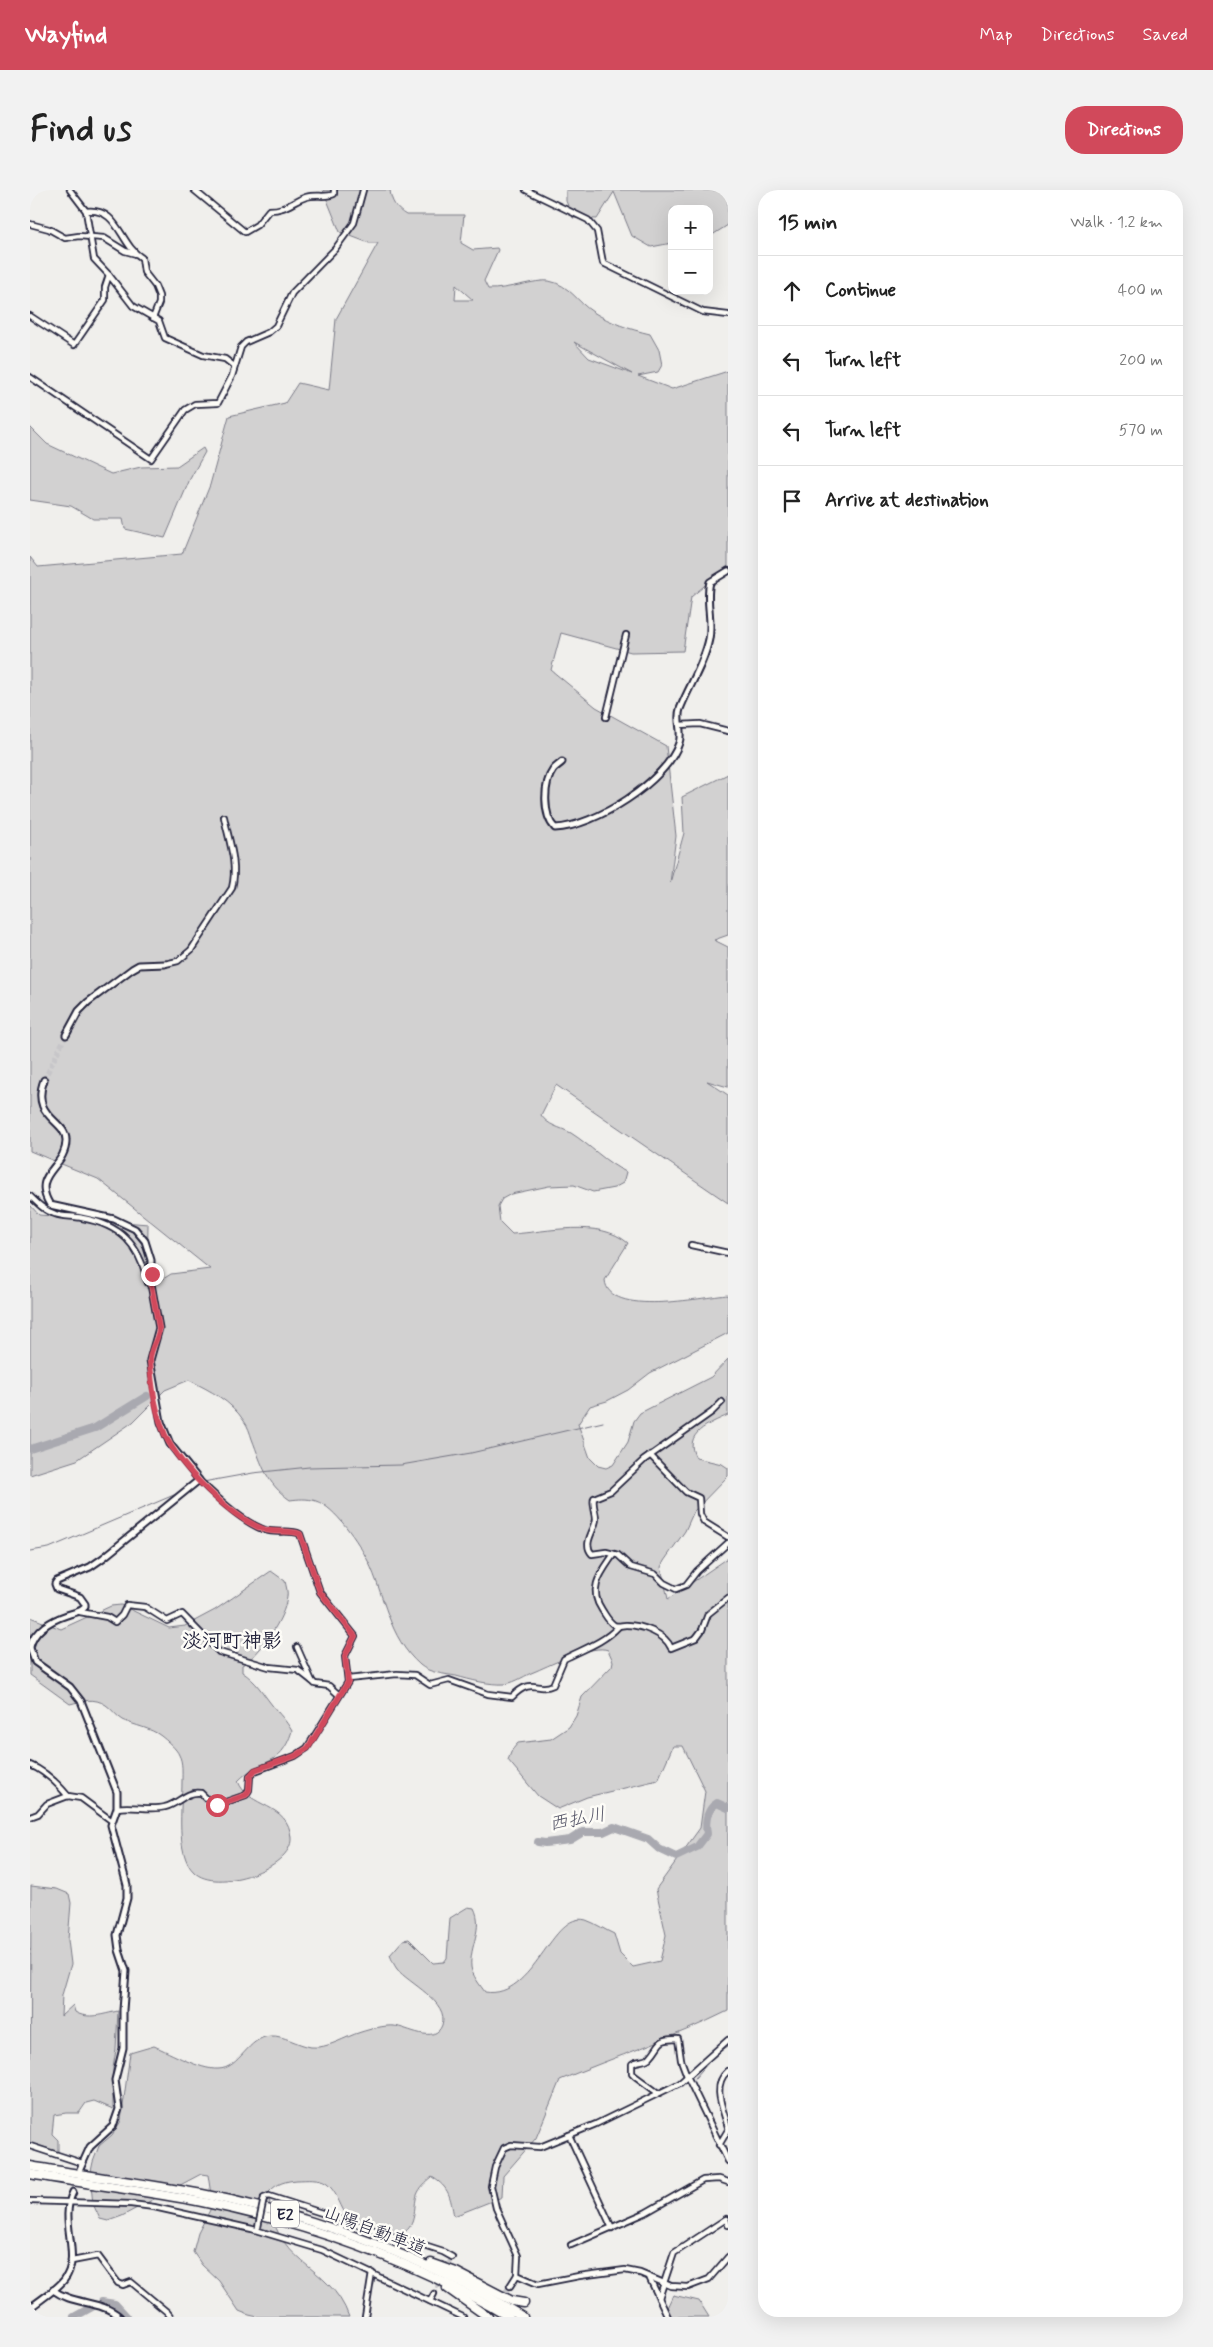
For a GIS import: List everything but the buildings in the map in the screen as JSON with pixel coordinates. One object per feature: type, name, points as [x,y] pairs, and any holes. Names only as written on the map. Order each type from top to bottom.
[{"type":"highway","name":"山陽自動車道","points":[[30,2166],[226,2199],[280,2212],[359,2238],[453,2278],[522,2317]]},
{"type":"highway","name":"山陽自動車道","points":[[30,2174],[201,2202],[239,2210],[338,2238],[397,2261],[450,2285],[509,2317]]},
{"type":"highway","points":[[359,2238],[456,2272],[512,2301],[524,2303]]},
{"type":"highway","points":[[397,2261],[445,2286],[488,2317]]},
{"type":"street","points":[[70,190],[86,211],[94,259],[133,306],[159,322],[165,338],[203,355],[225,359],[234,366]]},
{"type":"street","points":[[194,190],[245,232],[257,225],[269,210],[283,210],[306,197],[329,196],[334,194],[334,190]]},
{"type":"street","points":[[30,377],[151,459],[184,410],[196,404],[218,403],[232,376],[241,347],[246,342],[269,332],[276,326],[292,293],[346,235],[358,212],[363,190]]},
{"type":"street","points":[[526,190],[588,220],[597,231],[603,263],[704,312],[728,316]]},
{"type":"street","points":[[86,211],[97,210],[111,218],[136,254]]},
{"type":"street","points":[[30,224],[49,229],[65,238],[78,236],[104,238],[125,251],[142,258],[146,277],[158,290],[159,303],[153,318]]},
{"type":"street","points":[[30,316],[74,345],[105,300],[105,287],[109,275]]},
{"type":"street","points":[[562,762],[553,769],[547,789],[547,813],[555,828],[574,825],[631,798],[644,788],[674,753],[679,742],[679,712],[702,664],[709,640],[710,582],[728,572]]},
{"type":"street","points":[[606,717],[626,635]]},
{"type":"street","points":[[679,725],[700,724],[728,731]]},
{"type":"street","points":[[66,1035],[79,1011],[88,1002],[132,969],[139,965],[165,964],[178,961],[191,950],[232,888],[235,877],[234,858],[224,817]]},
{"type":"street","points":[[44,1080],[40,1090],[42,1104],[47,1114],[65,1134],[66,1142],[62,1155],[40,1179],[41,1193],[50,1205],[114,1219],[135,1229],[149,1251],[151,1284],[159,1333],[153,1345],[150,1360],[152,1382],[161,1422],[170,1444],[199,1480],[229,1509],[257,1527],[279,1533],[300,1534],[320,1592],[355,1636],[345,1656],[348,1679],[308,1748],[295,1756],[255,1770],[250,1776],[249,1790],[246,1795],[217,1805],[210,1802],[201,1793],[196,1792],[187,1794],[162,1808],[117,1808]]},
{"type":"street","points":[[30,1196],[43,1208],[55,1214],[91,1220],[116,1229],[133,1246],[148,1283],[151,1284]]},
{"type":"street","points":[[691,1245],[728,1253]]},
{"type":"street","points":[[722,1402],[712,1412],[650,1455],[611,1491],[594,1498],[596,1522],[588,1540],[588,1548],[592,1554],[614,1554],[631,1567],[655,1574],[671,1588],[682,1588],[701,1567],[728,1543]]},
{"type":"street","points":[[650,1455],[686,1492],[700,1498],[700,1514],[704,1522],[728,1537]]},
{"type":"street","points":[[80,1612],[85,1607],[83,1600],[80,1597],[60,1592],[56,1586],[57,1581],[90,1567],[103,1558],[199,1480]]},
{"type":"street","points":[[614,1554],[600,1574],[595,1586],[595,1597],[608,1620],[618,1626],[629,1625],[657,1633],[666,1639],[670,1648],[696,1638],[702,1630],[708,1614],[728,1598]]},
{"type":"street","points":[[30,2146],[81,2166],[90,2147],[113,2126],[119,2110],[115,2080],[123,2048],[122,2010],[126,1971],[119,1950],[117,1935],[128,1893],[112,1821],[117,1808],[117,1792],[114,1780],[78,1696],[70,1687],[35,1662],[30,1648],[33,1638],[41,1628],[68,1615],[80,1612],[108,1617],[115,1622],[122,1616],[127,1605],[145,1607],[167,1621],[182,1614],[219,1652],[270,1667],[298,1670],[315,1684],[329,1686],[339,1695]]},
{"type":"street","points":[[348,1679],[397,1674],[415,1675],[430,1685],[449,1680],[488,1694],[512,1698],[524,1688],[536,1685],[548,1688],[553,1685],[564,1659],[588,1650],[596,1642],[611,1634],[618,1626]]},
{"type":"street","points":[[298,1647],[312,1681]]},
{"type":"street","points":[[30,1766],[37,1768],[59,1785],[68,1796]]},
{"type":"street","points":[[30,1817],[38,1814],[47,1804],[68,1796],[81,1798],[112,1821]]},
{"type":"street","points":[[658,2092],[635,2076],[631,2068],[635,2062],[650,2058],[659,2043],[664,2040],[678,2039],[681,2060],[687,2076],[728,2161]]},
{"type":"street","points":[[510,2286],[517,2275],[519,2266],[515,2245],[493,2197],[491,2186],[495,2167],[504,2148],[511,2145],[534,2148],[569,2135],[680,2083],[728,2040]]},
{"type":"street","points":[[719,2145],[728,2128],[718,2088],[720,2080],[728,2071]]},
{"type":"street","points":[[569,2135],[612,2228]]},
{"type":"street","points":[[572,2246],[645,2213],[703,2180],[719,2178],[728,2182]]},
{"type":"street","points":[[30,2308],[64,2279],[72,2261],[68,2202],[73,2192]]},
{"type":"street","points":[[257,2229],[264,2198],[269,2196],[444,2252],[452,2257]]},
{"type":"street","points":[[30,2201],[154,2207],[257,2229],[322,2250],[464,2317]]},
{"type":"street","points":[[659,2298],[674,2253],[726,2219],[728,2225]]},
{"type":"street","points":[[72,2261],[98,2256],[118,2283],[122,2285],[131,2282],[171,2317]]},
{"type":"street","points":[[517,2275],[538,2284],[625,2270],[640,2273],[650,2279],[680,2288],[696,2285],[709,2279],[728,2257]]},
{"type":"street","points":[[365,2317],[372,2273]]},
{"type":"street","points":[[650,2279],[668,2317]]},
{"type":"street","points":[[53,2290],[67,2297],[107,2308],[120,2317]]},
{"type":"street","points":[[430,2301],[434,2294]]},
{"type":"shaded area","points":[[323,190],[390,190],[395,204],[406,215],[464,215],[461,243],[473,250],[497,248],[498,250],[484,281],[488,289],[543,281],[549,281],[562,286],[587,308],[600,316],[620,325],[650,334],[659,350],[662,365],[658,372],[638,376],[672,389],[728,371],[728,566],[691,597],[683,651],[631,652],[561,633],[551,670],[596,707],[666,746],[676,836],[670,883],[684,833],[682,797],[728,774],[728,935],[714,940],[728,947],[728,1087],[707,1081],[728,1095],[728,1203],[556,1085],[541,1115],[547,1122],[571,1133],[626,1172],[623,1183],[614,1188],[593,1192],[574,1185],[549,1186],[511,1194],[502,1199],[498,1206],[500,1222],[512,1234],[556,1229],[588,1229],[616,1235],[628,1243],[605,1280],[610,1292],[622,1299],[638,1302],[658,1302],[728,1295],[728,1333],[650,1373],[628,1390],[607,1401],[590,1406],[578,1424],[590,1458],[598,1466],[606,1468],[613,1465],[628,1442],[634,1421],[640,1413],[711,1377],[728,1359],[728,1415],[700,1430],[692,1442],[696,1458],[722,1464],[728,1468],[728,1476],[694,1511],[685,1531],[661,1567],[668,1599],[728,1558],[728,2011],[687,2030],[560,2080],[536,2138],[503,2176],[502,2197],[454,2216],[446,2189],[432,2177],[418,2192],[411,2226],[403,2233],[385,2238],[369,2236],[356,2228],[345,2213],[333,2190],[324,2182],[297,2180],[275,2186],[269,2192],[272,2216],[279,2235],[302,2261],[329,2285],[340,2299],[349,2317],[258,2317],[239,2311],[219,2281],[202,2265],[193,2252],[198,2233],[210,2210],[212,2201],[208,2175],[201,2174],[122,2216],[108,2221],[100,2219],[93,2204],[90,2176],[99,2146],[112,2135],[121,2121],[130,2053],[154,2046],[194,2064],[218,2069],[226,2068],[256,2042],[271,2036],[280,2037],[306,2046],[317,2047],[361,2032],[386,2026],[433,2034],[442,2025],[443,2017],[440,2009],[427,1994],[397,1969],[390,1955],[403,1940],[409,1939],[433,1963],[444,1962],[447,1958],[450,1918],[468,1907],[474,1908],[477,1915],[477,1930],[471,1967],[485,1992],[502,1991],[517,1983],[530,1970],[562,1928],[574,1921],[586,1920],[614,1934],[620,1954],[633,1967],[660,1961],[666,1935],[656,1889],[700,1828],[705,1791],[683,1746],[673,1746],[658,1780],[587,1797],[558,1809],[538,1796],[508,1760],[512,1750],[518,1743],[551,1739],[569,1727],[576,1716],[582,1697],[612,1666],[613,1661],[608,1650],[601,1649],[583,1652],[505,1684],[480,1682],[437,1673],[424,1668],[409,1654],[401,1642],[388,1616],[368,1561],[346,1526],[331,1510],[316,1501],[309,1499],[290,1500],[282,1494],[266,1473],[248,1427],[239,1414],[220,1397],[189,1380],[165,1390],[133,1422],[77,1460],[30,1475],[30,1205],[39,1215],[148,1224],[147,1289],[171,1274],[210,1269],[98,1179],[30,1151],[30,557],[38,567],[182,554],[210,485],[229,416],[285,403],[298,383],[329,390],[336,319],[378,243],[369,243],[340,232]],"holes":[[[456,285],[473,300],[455,300]],[[574,342],[632,374],[589,358]]]},
{"type":"shaded area","points":[[566,190],[728,190],[728,225],[713,234],[713,205],[668,205],[668,244],[651,247],[632,236],[614,192],[597,219],[573,218],[566,201]]},
{"type":"shaded area","points":[[30,427],[47,444],[111,474],[141,467],[177,466],[203,448],[205,452],[190,479],[165,538],[125,529],[123,519],[93,519],[71,506],[30,500]]},
{"type":"shaded area","points":[[271,1571],[285,1581],[287,1597],[285,1606],[277,1625],[264,1645],[242,1665],[242,1672],[258,1687],[292,1731],[287,1743],[276,1757],[254,1768],[238,1781],[250,1797],[283,1818],[289,1826],[291,1838],[288,1849],[280,1859],[252,1875],[235,1879],[219,1880],[205,1878],[194,1872],[184,1854],[181,1830],[182,1768],[178,1753],[174,1747],[157,1733],[118,1717],[102,1703],[88,1700],[70,1704],[30,1675],[30,1617],[61,1629],[111,1606],[121,1605],[169,1628],[185,1626],[215,1610]]},
{"type":"shaded area","points":[[31,1886],[57,1889],[69,1894],[71,1903],[68,1940],[71,1964],[62,1995],[61,2016],[73,2005],[75,2012],[85,2016],[96,2016],[118,2011],[113,2068],[113,2109],[94,2101],[86,2103],[79,2113],[54,2115],[52,2134],[58,2140],[58,2152],[30,2143]]},
{"type":"shaded area","points":[[673,2295],[699,2301],[709,2317],[668,2317],[665,2312]]},
{"type":"waterway","points":[[30,1449],[95,1428],[147,1396]]},
{"type":"waterway","points":[[203,1482],[253,1473],[309,1467],[401,1465],[471,1453],[603,1422]]},
{"type":"waterway","points":[[30,1551],[49,1548],[181,1492]]},
{"type":"waterway","name":"西払川","points":[[538,1842],[570,1840],[583,1832],[603,1832],[614,1827],[648,1839],[659,1849],[676,1857],[697,1847],[707,1834],[707,1817],[713,1806],[717,1803],[728,1808]]},
{"type":"waterway","points":[[695,2078],[715,2055],[728,2046]]},
{"type":"waterway","points":[[102,2302],[115,2304],[127,2317]]},
{"type":"waterway","points":[[74,2317],[92,2307]]},
{"type":"tunnel","points":[[44,1080],[66,1035]]},
{"type":"tunnel","points":[[446,2269],[452,2257]]},
{"type":"tunnel","points":[[434,2294],[440,2281]]},
{"type":"tunnel","points":[[501,2297],[510,2286]]},
{"type":"district","name":"淡河町神影","points":[[232,1640]]},
{"type":"route","points":[[152,1274],[151,1284],[159,1333],[151,1352],[152,1382],[161,1422],[170,1444],[199,1480],[229,1509],[264,1530],[279,1533],[296,1532],[300,1534],[320,1592],[355,1636],[345,1656],[348,1682],[308,1748],[295,1756],[255,1770],[250,1776],[249,1790],[246,1795],[222,1805],[217,1805]]}]
